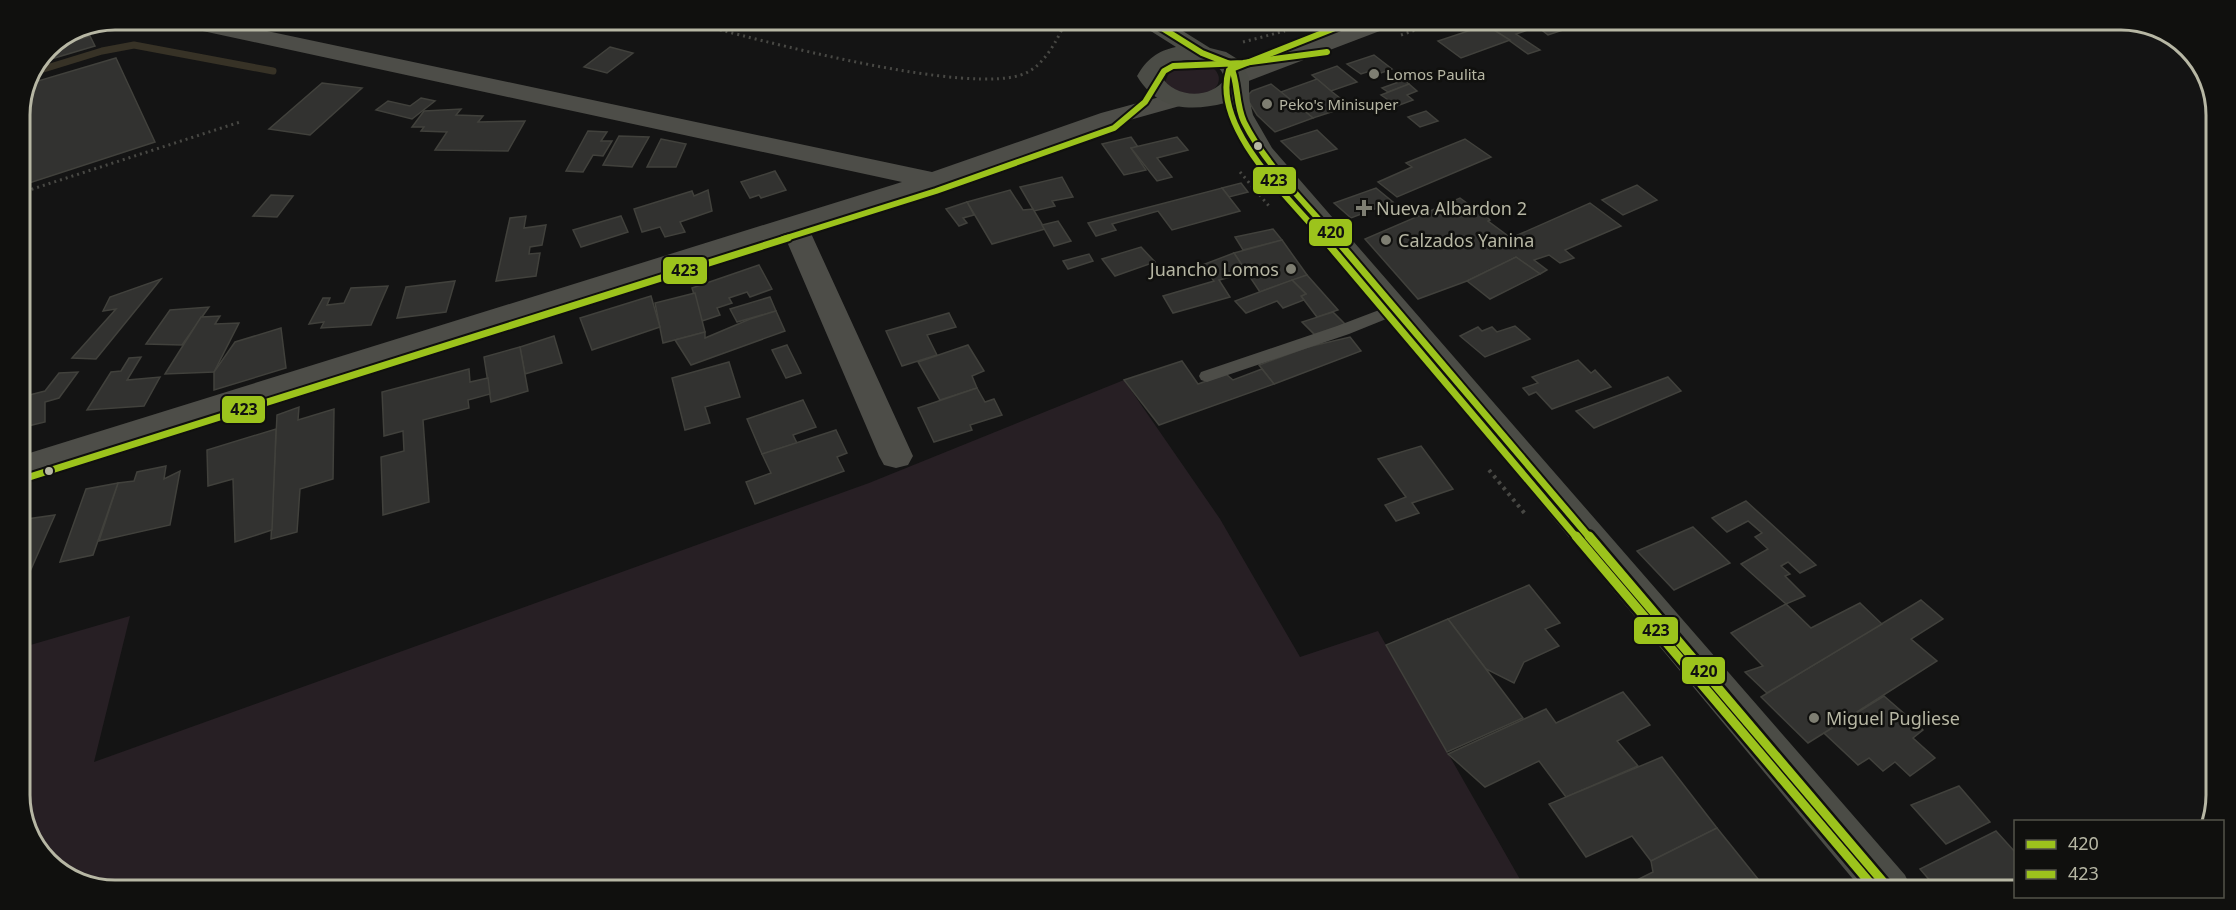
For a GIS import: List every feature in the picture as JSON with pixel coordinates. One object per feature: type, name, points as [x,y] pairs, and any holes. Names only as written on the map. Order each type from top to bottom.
[{"type":"main road","points":[[1153,30],[1153,85],[1163,93],[1210,111],[1262,152]]},
{"type":"main road","points":[[1164,30],[1230,64],[1237,79],[1237,101],[1242,117],[1262,152],[1881,880]]},
{"type":"main road","points":[[1153,69],[1169,56],[1185,53],[1207,54]]},
{"type":"main road","points":[[1182,99],[1208,99],[1227,92],[1237,79]]},
{"type":"street","points":[[231,30],[933,181]]},
{"type":"street","points":[[1237,79],[1360,30]]},
{"type":"street","points":[[1207,54],[1291,48],[1325,42]]},
{"type":"street","points":[[1110,118],[1137,95],[1153,69]]},
{"type":"street","points":[[30,466],[933,181],[1110,118],[1182,99]]},
{"type":"street","points":[[793,225],[896,456]]},
{"type":"lane","points":[[1207,376],[1343,330],[1395,309]]},
{"type":"path","points":[[723,30],[758,40],[878,64],[985,80],[1008,78],[1026,73],[1058,39],[1062,30]]},
{"type":"path","points":[[1236,42],[1248,42],[1286,30]]},
{"type":"path","points":[[30,190],[240,122]]},
{"type":"shaded area","points":[[1195,59],[1209,65],[1217,72],[1219,79],[1212,91],[1195,97],[1186,96],[1165,84],[1172,70],[1184,62]]},
{"type":"shaded area","points":[[1124,380],[1220,519],[1300,657],[1378,631],[1520,880],[115,880],[82,874],[72,869],[55,855],[41,838],[30,801],[30,645],[130,616],[94,762],[869,483]]},
{"type":"building","points":[[1471,30],[1494,30],[1510,40],[1461,58],[1438,41]]},
{"type":"building","points":[[1495,30],[1528,30],[1516,34],[1540,50],[1528,54]]},
{"type":"building","points":[[1542,30],[1563,30],[1548,35]]},
{"type":"building","points":[[90,36],[95,46],[52,59],[68,44]]},
{"type":"building","points":[[610,47],[633,53],[607,73],[584,67]]},
{"type":"building","points":[[1374,55],[1392,69],[1381,73],[1376,69],[1361,74],[1347,64]]},
{"type":"building","points":[[116,58],[155,142],[30,183],[30,109],[36,81]]},
{"type":"building","points":[[1337,66],[1357,82],[1331,91],[1312,75]]},
{"type":"building","points":[[1317,79],[1350,106],[1313,118],[1281,92]]},
{"type":"building","points":[[1404,80],[1409,84],[1388,92],[1382,88]]},
{"type":"building","points":[[322,83],[362,88],[310,135],[269,129]]},
{"type":"building","points":[[1271,84],[1313,118],[1275,132],[1257,115],[1249,102],[1249,94],[1252,91]]},
{"type":"building","points":[[1409,84],[1417,91],[1407,95],[1413,100],[1397,106],[1381,95]]},
{"type":"building","points":[[421,98],[435,101],[412,119],[376,110],[388,101],[410,106]]},
{"type":"building","points":[[461,109],[456,115],[483,116],[478,122],[525,121],[508,151],[435,150],[447,132],[421,131],[424,127],[412,127],[424,111]]},
{"type":"building","points":[[1426,111],[1438,121],[1420,127],[1408,117]]},
{"type":"building","points":[[1317,130],[1337,149],[1301,160],[1281,141]]},
{"type":"building","points":[[588,131],[607,132],[601,141],[612,141],[603,156],[593,155],[583,172],[566,171]]},
{"type":"building","points":[[619,136],[649,137],[632,167],[603,165]]},
{"type":"building","points":[[1131,137],[1138,147],[1131,148],[1146,170],[1124,175],[1102,144]]},
{"type":"building","points":[[1177,137],[1188,150],[1157,158],[1172,177],[1157,181],[1131,148]]},
{"type":"building","points":[[661,139],[686,144],[676,167],[647,167]]},
{"type":"building","points":[[1465,139],[1491,157],[1397,197],[1378,182],[1412,167],[1406,163]]},
{"type":"building","points":[[775,171],[786,190],[761,198],[759,195],[750,198],[741,182]]},
{"type":"building","points":[[1062,177],[1073,197],[1052,201],[1055,206],[1034,211],[1020,187]]},
{"type":"building","points":[[1241,183],[1248,192],[1229,197],[1222,188]]},
{"type":"building","points":[[1637,185],[1657,200],[1623,215],[1602,200]]},
{"type":"building","points":[[1222,188],[1240,211],[1172,230],[1158,211],[1112,224],[1116,230],[1096,236],[1088,223]]},
{"type":"building","points":[[1376,188],[1393,202],[1351,218],[1334,203]]},
{"type":"building","points":[[708,190],[712,211],[680,222],[685,232],[665,237],[660,227],[642,232],[634,209],[692,191],[694,196]]},
{"type":"building","points":[[1010,190],[1023,210],[1033,209],[1045,229],[992,244],[967,202]]},
{"type":"building","points":[[271,195],[293,196],[277,217],[253,216]]},
{"type":"building","points":[[1460,198],[1475,209],[1479,207],[1491,215],[1487,217],[1490,220],[1488,221],[1511,238],[1590,203],[1621,226],[1565,250],[1574,258],[1560,263],[1549,255],[1534,260],[1547,270],[1540,274],[1516,257],[1467,281],[1418,299],[1365,239]]},
{"type":"building","points":[[967,202],[974,215],[963,218],[967,223],[959,226],[946,209]]},
{"type":"building","points":[[526,216],[524,228],[546,225],[542,245],[530,247],[529,254],[540,253],[536,276],[496,281],[510,218]]},
{"type":"building","points":[[621,216],[628,232],[581,247],[573,230]]},
{"type":"building","points":[[1058,221],[1071,241],[1054,246],[1042,225]]},
{"type":"building","points":[[1273,229],[1282,240],[1243,250],[1235,237]]},
{"type":"building","points":[[1282,240],[1307,275],[1260,292],[1234,253]]},
{"type":"building","points":[[1141,247],[1155,262],[1115,276],[1102,259]]},
{"type":"building","points":[[1234,253],[1247,273],[1219,280],[1230,297],[1173,313],[1163,296],[1214,281],[1202,265]]},
{"type":"building","points":[[1089,254],[1093,261],[1068,269],[1063,261]]},
{"type":"building","points":[[1516,257],[1540,274],[1490,299],[1467,281]]},
{"type":"building","points":[[759,265],[772,289],[750,297],[747,292],[729,298],[732,303],[717,308],[720,315],[702,321],[692,288]]},
{"type":"building","points":[[1307,275],[1338,310],[1317,317],[1301,296],[1306,294],[1292,280]]},
{"type":"building","points":[[161,279],[96,359],[72,358],[116,309],[103,311],[110,297]]},
{"type":"building","points":[[1292,280],[1306,294],[1301,296],[1304,300],[1283,308],[1277,301],[1246,313],[1235,301]]},
{"type":"building","points":[[455,281],[446,312],[397,318],[406,287]]},
{"type":"building","points":[[388,286],[371,325],[321,328],[324,322],[309,324],[323,298],[330,298],[327,305],[344,303],[351,288]]},
{"type":"building","points":[[695,293],[705,332],[663,343],[655,303]]},
{"type":"building","points":[[651,296],[660,327],[592,350],[580,318]]},
{"type":"building","points":[[770,297],[776,311],[737,322],[730,309]]},
{"type":"building","points":[[209,307],[182,345],[146,344],[170,310]]},
{"type":"building","points":[[776,311],[785,331],[691,365],[675,340],[705,332],[705,338]]},
{"type":"building","points":[[1333,312],[1345,324],[1316,336],[1302,322]]},
{"type":"building","points":[[949,313],[956,327],[927,335],[937,355],[902,366],[886,331]]},
{"type":"building","points":[[220,316],[215,324],[239,323],[214,372],[165,374],[201,317]]},
{"type":"building","points":[[1515,326],[1530,339],[1485,357],[1460,336],[1478,327],[1482,331],[1492,327],[1497,332]]},
{"type":"building","points":[[281,328],[286,368],[214,390],[214,372],[235,342]]},
{"type":"building","points":[[554,336],[562,363],[525,374],[520,347]]},
{"type":"building","points":[[1350,337],[1361,351],[1274,384],[1259,365],[1308,347]]},
{"type":"building","points":[[787,345],[801,373],[786,378],[772,350]]},
{"type":"building","points":[[968,345],[984,371],[972,376],[977,388],[940,400],[918,362]]},
{"type":"building","points":[[520,347],[528,391],[491,402],[484,357]]},
{"type":"building","points":[[141,357],[127,380],[160,377],[144,406],[87,410],[111,372],[121,371],[129,358]]},
{"type":"building","points":[[1578,360],[1591,373],[1595,370],[1611,387],[1552,409],[1536,392],[1529,395],[1523,388],[1538,383],[1532,377]]},
{"type":"building","points":[[1182,361],[1198,384],[1226,374],[1233,380],[1262,369],[1274,384],[1159,425],[1124,380]]},
{"type":"building","points":[[729,362],[740,397],[705,407],[710,423],[685,430],[672,378]]},
{"type":"building","points":[[469,369],[470,382],[488,378],[490,394],[468,400],[469,408],[423,420],[429,502],[383,515],[381,457],[404,451],[403,431],[384,436],[382,392]]},
{"type":"building","points":[[78,372],[59,398],[45,402],[45,422],[30,426],[30,395],[45,391],[59,373]]},
{"type":"building","points":[[1668,377],[1681,391],[1594,428],[1576,411]]},
{"type":"building","points":[[977,388],[985,402],[994,399],[1002,415],[970,425],[972,430],[934,442],[918,408]]},
{"type":"building","points":[[803,400],[816,427],[793,435],[797,443],[762,454],[747,419]]},
{"type":"building","points":[[299,407],[298,420],[334,409],[333,479],[300,489],[297,532],[271,539],[277,415]]},
{"type":"building","points":[[276,429],[272,530],[235,542],[233,479],[208,486],[207,450]]},
{"type":"building","points":[[836,430],[847,453],[837,457],[844,471],[755,504],[746,482],[771,473],[762,454]]},
{"type":"building","points":[[1421,446],[1453,489],[1412,503],[1419,513],[1396,521],[1385,505],[1406,497],[1378,459]]},
{"type":"building","points":[[166,466],[164,479],[180,471],[170,525],[99,541],[118,483],[134,481],[137,472]]},
{"type":"building","points":[[118,483],[93,555],[60,562],[86,489]]},
{"type":"building","points":[[1746,501],[1816,565],[1800,573],[1788,562],[1781,566],[1790,574],[1785,576],[1805,596],[1786,604],[1741,564],[1768,549],[1755,537],[1762,533],[1748,521],[1727,532],[1712,518]]},
{"type":"building","points":[[55,515],[30,571],[30,519]]},
{"type":"building","points":[[1693,527],[1730,563],[1674,590],[1637,551]]},
{"type":"building","points":[[1529,585],[1560,623],[1545,629],[1559,646],[1524,662],[1514,683],[1486,669],[1448,619]]},
{"type":"building","points":[[1921,600],[1943,619],[1911,639],[1937,661],[1808,743],[1761,697]]},
{"type":"building","points":[[1860,603],[1882,624],[1767,693],[1745,672],[1763,666],[1731,633],[1786,604],[1811,628]]},
{"type":"building","points":[[1448,619],[1523,718],[1447,752],[1386,645]]},
{"type":"building","points":[[1623,692],[1650,725],[1617,741],[1638,766],[1566,797],[1539,761],[1485,787],[1448,754],[1546,709],[1556,723]]},
{"type":"building","points":[[1884,696],[1923,730],[1913,738],[1935,758],[1910,776],[1895,762],[1883,771],[1869,758],[1858,765],[1824,733]]},
{"type":"building","points":[[1662,757],[1717,828],[1651,861],[1632,836],[1586,857],[1549,804]]},
{"type":"building","points":[[1959,786],[1990,822],[1946,844],[1911,805]]},
{"type":"building","points":[[1717,828],[1759,880],[1637,880],[1653,872],[1651,861]]},
{"type":"building","points":[[1996,831],[2014,851],[2014,880],[1929,880],[1920,869]]},
{"type":"waterway","points":[[43,69],[102,51],[134,45],[273,71]]},
{"type":"transit line","name":"420","points":[[1165,30],[1202,53],[1230,64],[1241,114],[1262,152],[1881,880]]},
{"type":"transit line","name":"423","points":[[1330,30],[1229,70],[1226,80],[1226,100],[1233,121],[1248,149],[1868,880]]},
{"type":"transit line","name":"423","points":[[30,477],[936,191],[1114,128],[1145,102],[1164,71],[1173,66],[1243,63],[1327,52]]},
{"type":"place","name":"Lomos Paulita","points":[[1374,74]]},
{"type":"place","name":"Peko's Minisuper","points":[[1267,104]]},
{"type":"place","name":"Nueva Albardon 2","points":[[1364,208]]},
{"type":"place","name":"Calzados Yanina","points":[[1386,240]]},
{"type":"place","name":"Juancho Lomos","points":[[1291,269]]},
{"type":"place","name":"Miguel Pugliese","points":[[1814,718]]}]
